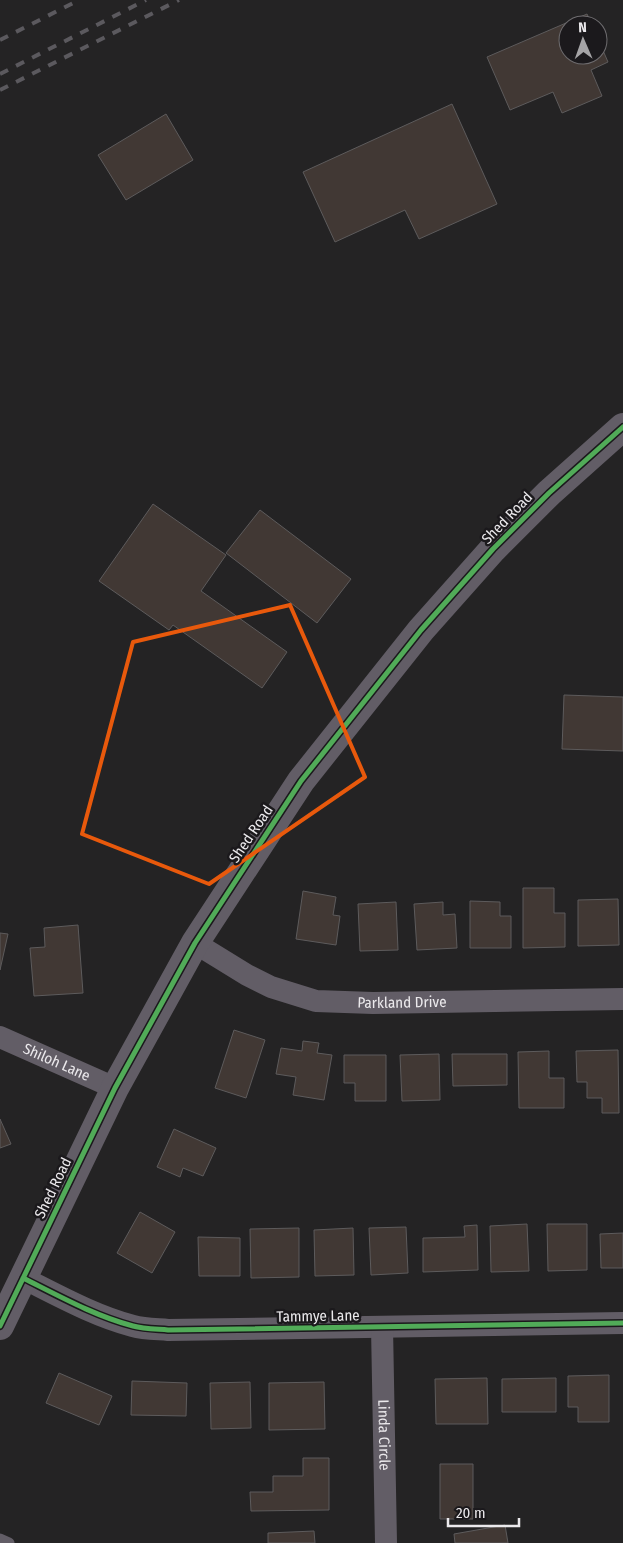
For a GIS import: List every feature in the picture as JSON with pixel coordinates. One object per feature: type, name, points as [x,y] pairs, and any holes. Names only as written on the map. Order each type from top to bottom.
[{"type":"street","name":"Shed Road","points":[[0,1326],[115,1088],[195,943],[301,781],[421,630],[493,549],[542,500],[623,427]]},
{"type":"street","name":"Parkland Drive","points":[[195,943],[247,975],[271,987],[316,1001],[373,1003],[623,999]]},
{"type":"street","name":"Shiloh Lane","points":[[0,1037],[115,1088]]},
{"type":"street","name":"Tammye Lane","points":[[23,1278],[80,1306],[134,1327],[168,1330],[214,1331],[623,1323]]},
{"type":"street","name":"Linda Circle","points":[[382,1327],[386,1543]]},
{"type":"lane","points":[[0,1539],[9,1543]]},
{"type":"highlighted area","points":[[290,605],[365,777],[209,884],[82,834],[133,642]]},
{"type":"building","points":[[558,26],[558,65],[602,65],[591,70],[602,96],[562,113],[553,92],[510,110],[487,57]]},
{"type":"building","points":[[452,104],[497,204],[419,239],[405,210],[335,242],[303,172]]},
{"type":"building","points":[[166,114],[193,160],[126,200],[98,155]]},
{"type":"building","points":[[153,504],[226,555],[201,591],[287,652],[262,688],[173,625],[169,630],[99,581]]},
{"type":"building","points":[[260,510],[351,579],[317,623],[226,553]]},
{"type":"building","points":[[564,695],[623,697],[623,751],[562,749]]},
{"type":"building","points":[[523,888],[554,888],[554,913],[565,913],[565,947],[523,948]]},
{"type":"building","points":[[303,891],[336,897],[333,915],[340,916],[336,945],[296,939]]},
{"type":"building","points":[[618,899],[619,945],[578,946],[578,900]]},
{"type":"building","points":[[470,901],[500,902],[500,916],[511,916],[511,948],[470,948]]},
{"type":"building","points":[[396,902],[398,950],[360,951],[358,904]]},
{"type":"building","points":[[443,902],[443,915],[455,914],[457,948],[417,950],[414,904]]},
{"type":"building","points":[[78,925],[83,993],[34,996],[30,948],[45,947],[44,928]]},
{"type":"building","points":[[0,933],[8,934],[0,970]]},
{"type":"building","points":[[234,1030],[265,1040],[246,1098],[215,1088]]},
{"type":"building","points":[[303,1041],[319,1043],[317,1053],[332,1055],[324,1100],[293,1095],[296,1077],[276,1074],[281,1048],[302,1051]]},
{"type":"building","points":[[618,1050],[619,1113],[602,1113],[602,1098],[587,1098],[587,1082],[577,1082],[576,1051]]},
{"type":"building","points":[[549,1051],[549,1078],[564,1078],[564,1108],[519,1108],[518,1052]]},
{"type":"building","points":[[439,1054],[440,1100],[402,1101],[400,1055]]},
{"type":"building","points":[[452,1054],[507,1054],[507,1085],[453,1086]]},
{"type":"building","points":[[344,1055],[386,1055],[386,1101],[355,1101],[355,1083],[344,1083]]},
{"type":"building","points":[[0,1119],[11,1144],[0,1148]]},
{"type":"building","points":[[174,1129],[216,1148],[203,1176],[183,1168],[180,1177],[157,1167]]},
{"type":"building","points":[[140,1212],[175,1232],[152,1273],[117,1253]]},
{"type":"building","points":[[527,1224],[529,1271],[491,1272],[490,1226]]},
{"type":"building","points":[[547,1224],[587,1224],[587,1270],[548,1271]]},
{"type":"building","points":[[477,1225],[478,1270],[423,1272],[423,1238],[465,1237],[464,1226]]},
{"type":"building","points":[[406,1227],[408,1273],[371,1275],[369,1228]]},
{"type":"building","points":[[299,1228],[299,1277],[251,1278],[250,1229]]},
{"type":"building","points":[[353,1228],[354,1275],[315,1276],[314,1230]]},
{"type":"building","points":[[623,1233],[623,1268],[601,1268],[600,1234]]},
{"type":"building","points":[[198,1237],[240,1238],[240,1276],[199,1276]]},
{"type":"building","points":[[59,1373],[112,1396],[99,1425],[46,1403]]},
{"type":"building","points":[[609,1375],[609,1422],[578,1422],[578,1407],[568,1407],[568,1376]]},
{"type":"building","points":[[487,1378],[488,1424],[436,1424],[435,1379]]},
{"type":"building","points":[[556,1378],[556,1412],[502,1412],[502,1379]]},
{"type":"building","points":[[132,1381],[187,1383],[186,1416],[131,1415]]},
{"type":"building","points":[[250,1382],[251,1428],[211,1429],[210,1383]]},
{"type":"building","points":[[324,1382],[325,1429],[269,1430],[269,1383]]},
{"type":"building","points":[[303,1458],[329,1458],[329,1510],[251,1511],[250,1492],[273,1492],[273,1476],[303,1476]]},
{"type":"building","points":[[440,1464],[473,1464],[473,1519],[440,1519]]},
{"type":"building","points":[[505,1525],[508,1543],[455,1543],[454,1534]]},
{"type":"building","points":[[314,1531],[315,1543],[268,1543],[268,1533]]},
{"type":"railway","points":[[0,40],[79,0]]},
{"type":"railway","points":[[0,74],[146,0]]},
{"type":"railway","points":[[0,90],[179,0]]},
{"type":"cycle path","points":[[0,1326],[115,1088],[195,943],[301,781],[421,630],[493,549],[549,493],[623,427]]},
{"type":"cycle path","points":[[23,1278],[105,1317],[150,1329],[623,1323]]}]
